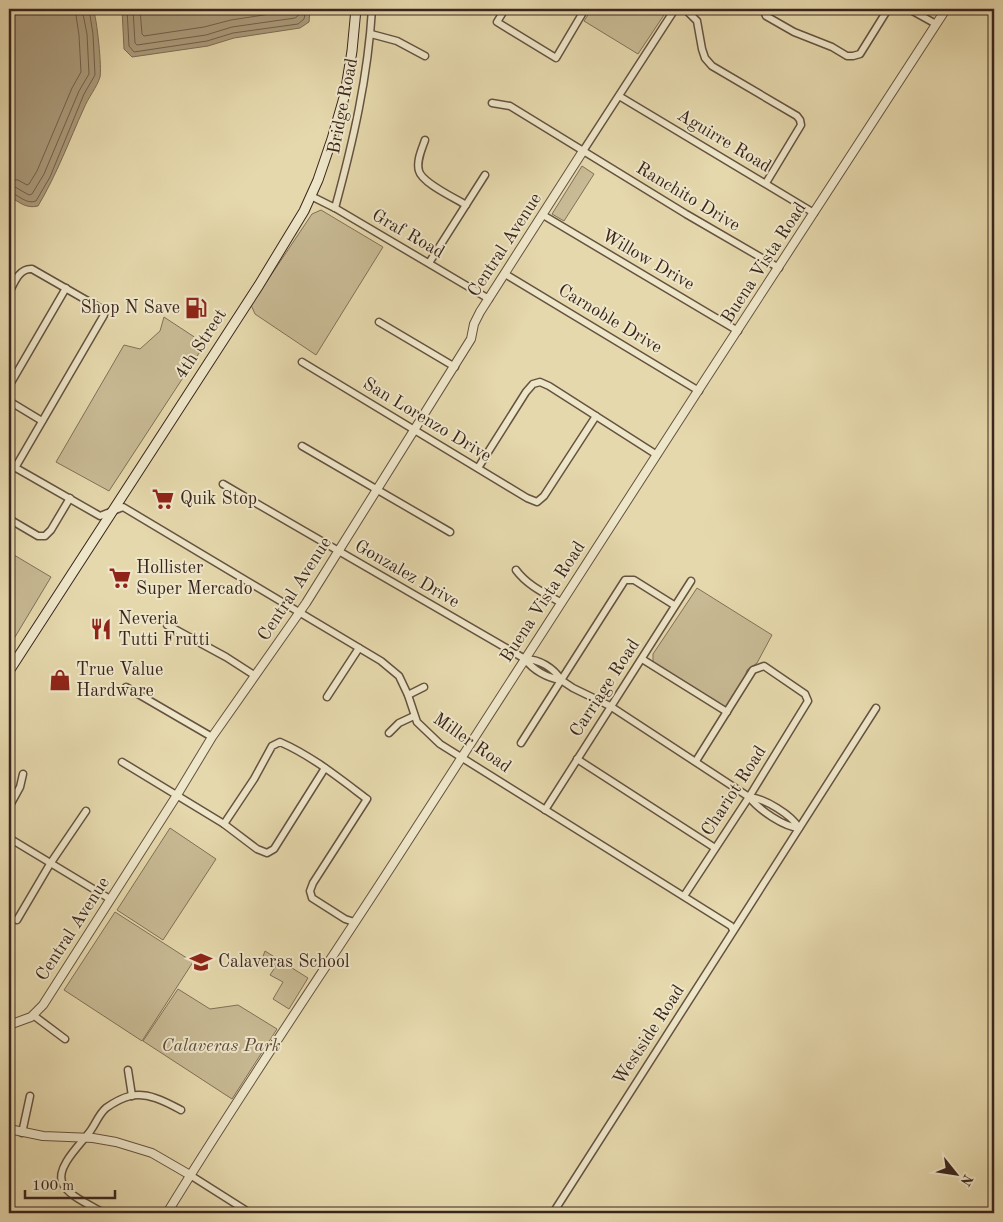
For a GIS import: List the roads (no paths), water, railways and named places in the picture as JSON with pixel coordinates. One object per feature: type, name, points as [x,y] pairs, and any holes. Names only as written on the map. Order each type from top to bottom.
[{"type":"main road","name":"4th Street","points":[[9,671],[299,219],[311,196],[332,139],[345,94],[356,9]]},
{"type":"street","name":"Bridge Road","points":[[335,208],[366,78],[372,9]]},
{"type":"street","points":[[505,9],[497,22],[556,58],[585,9]]},
{"type":"street","points":[[583,151],[675,9]]},
{"type":"street","points":[[685,9],[697,21],[702,49],[705,58],[712,66],[797,116],[800,120],[800,125],[766,183]]},
{"type":"street","points":[[763,9],[766,16],[794,32],[832,47],[847,56],[853,56],[860,54],[888,9]]},
{"type":"street","points":[[909,9],[936,24]]},
{"type":"street","name":"Buena Vista Road","points":[[167,1213],[560,602],[946,9]]},
{"type":"street","points":[[371,34],[397,41],[425,56]]},
{"type":"street","name":"Aguirre Road","points":[[619,96],[814,213]]},
{"type":"street","name":"Ranchito Drive","points":[[492,103],[510,106],[779,268]]},
{"type":"street","points":[[425,140],[418,166],[421,175],[428,182],[466,205]]},
{"type":"street","name":"Central Avenue","points":[[9,1025],[33,1015],[43,1005],[212,737],[298,613],[338,551],[471,339],[474,322],[583,151]]},
{"type":"street","points":[[428,263],[485,175]]},
{"type":"street","name":"Graf Road","points":[[311,196],[335,208],[489,299]]},
{"type":"street","name":"Willow Drive","points":[[543,215],[738,331]]},
{"type":"street","points":[[9,293],[20,274],[28,268],[103,310],[104,315],[42,421],[12,466],[70,498],[51,530],[43,536],[38,536],[9,519]]},
{"type":"street","name":"Carnoble Drive","points":[[505,274],[699,391]]},
{"type":"street","points":[[9,386],[66,288]]},
{"type":"street","points":[[379,322],[454,367]]},
{"type":"street","name":"San Lorenzo Drive","points":[[302,362],[527,498],[537,502],[544,496],[596,416]]},
{"type":"street","points":[[478,468],[533,384],[540,382],[657,455]]},
{"type":"street","points":[[9,402],[42,421]]},
{"type":"street","points":[[302,446],[450,532]]},
{"type":"street","name":"Gonzalez Drive","points":[[223,484],[524,659],[530,666],[552,679],[561,680],[610,706],[749,797],[758,798],[795,820],[800,828]]},
{"type":"street","name":"Miller Road","points":[[70,498],[100,516],[123,507],[381,661],[395,672],[408,695],[417,722],[430,735],[460,757],[731,926],[733,930]]},
{"type":"street","points":[[516,570],[523,580],[560,602]]},
{"type":"street","points":[[520,743],[626,580],[634,580],[674,605]]},
{"type":"street","name":"Carriage Road","points":[[545,810],[610,706],[642,659],[674,605],[691,582]]},
{"type":"street","points":[[167,625],[254,676]]},
{"type":"street","points":[[327,697],[359,648]]},
{"type":"street","points":[[642,659],[727,712],[696,761]]},
{"type":"street","name":"Chariot Road","points":[[684,896],[749,797],[808,701],[805,694],[764,666],[753,670],[727,712]]},
{"type":"street","points":[[126,687],[212,737]]},
{"type":"street","points":[[408,695],[424,687]]},
{"type":"street","name":"Westside Road","points":[[553,1213],[876,708]]},
{"type":"street","points":[[389,733],[399,723],[414,716]]},
{"type":"street","points":[[224,824],[254,779],[272,746],[280,742],[299,750],[325,768],[366,800],[313,883],[310,891],[312,898],[345,920],[354,922]]},
{"type":"street","points":[[577,759],[715,848]]},
{"type":"street","points":[[122,762],[224,824],[257,849],[268,853],[274,849],[325,768]]},
{"type":"street","points":[[9,807],[20,787],[23,774]]},
{"type":"street","points":[[16,920],[50,864],[86,811]]},
{"type":"street","points":[[9,838],[110,899]]},
{"type":"street","points":[[33,1015],[65,1039]]},
{"type":"street","points":[[128,1070],[132,1096]]},
{"type":"street","points":[[22,1132],[30,1096]]},
{"type":"street","points":[[104,1213],[71,1193],[66,1189],[61,1180],[63,1168],[74,1150],[106,1108],[132,1096],[158,1099],[181,1110]]},
{"type":"street","points":[[9,1129],[43,1136],[85,1138],[137,1147],[152,1153],[190,1175],[250,1213]]},
{"type":"water","points":[[9,9],[93,9],[98,32],[100,77],[51,182],[38,206],[34,207],[23,204],[9,196]]},
{"type":"water","points":[[122,9],[310,10],[309,22],[300,28],[234,38],[208,46],[132,57],[124,49]]},
{"type":"place","name":"Shop N Save","points":[[196,308]]},
{"type":"place","name":"Quik Stop","points":[[163,499]]},
{"type":"place","name":"Hollister Super Mercado","points":[[120,578]]},
{"type":"place","name":"Neveria Tutti Frutti","points":[[101,629]]},
{"type":"place","name":"True Value Hardware","points":[[60,680]]},
{"type":"place","name":"Calaveras School","points":[[201,962]]},
{"type":"park label","name":"Calaveras Park","points":[[221,1046]]}]
